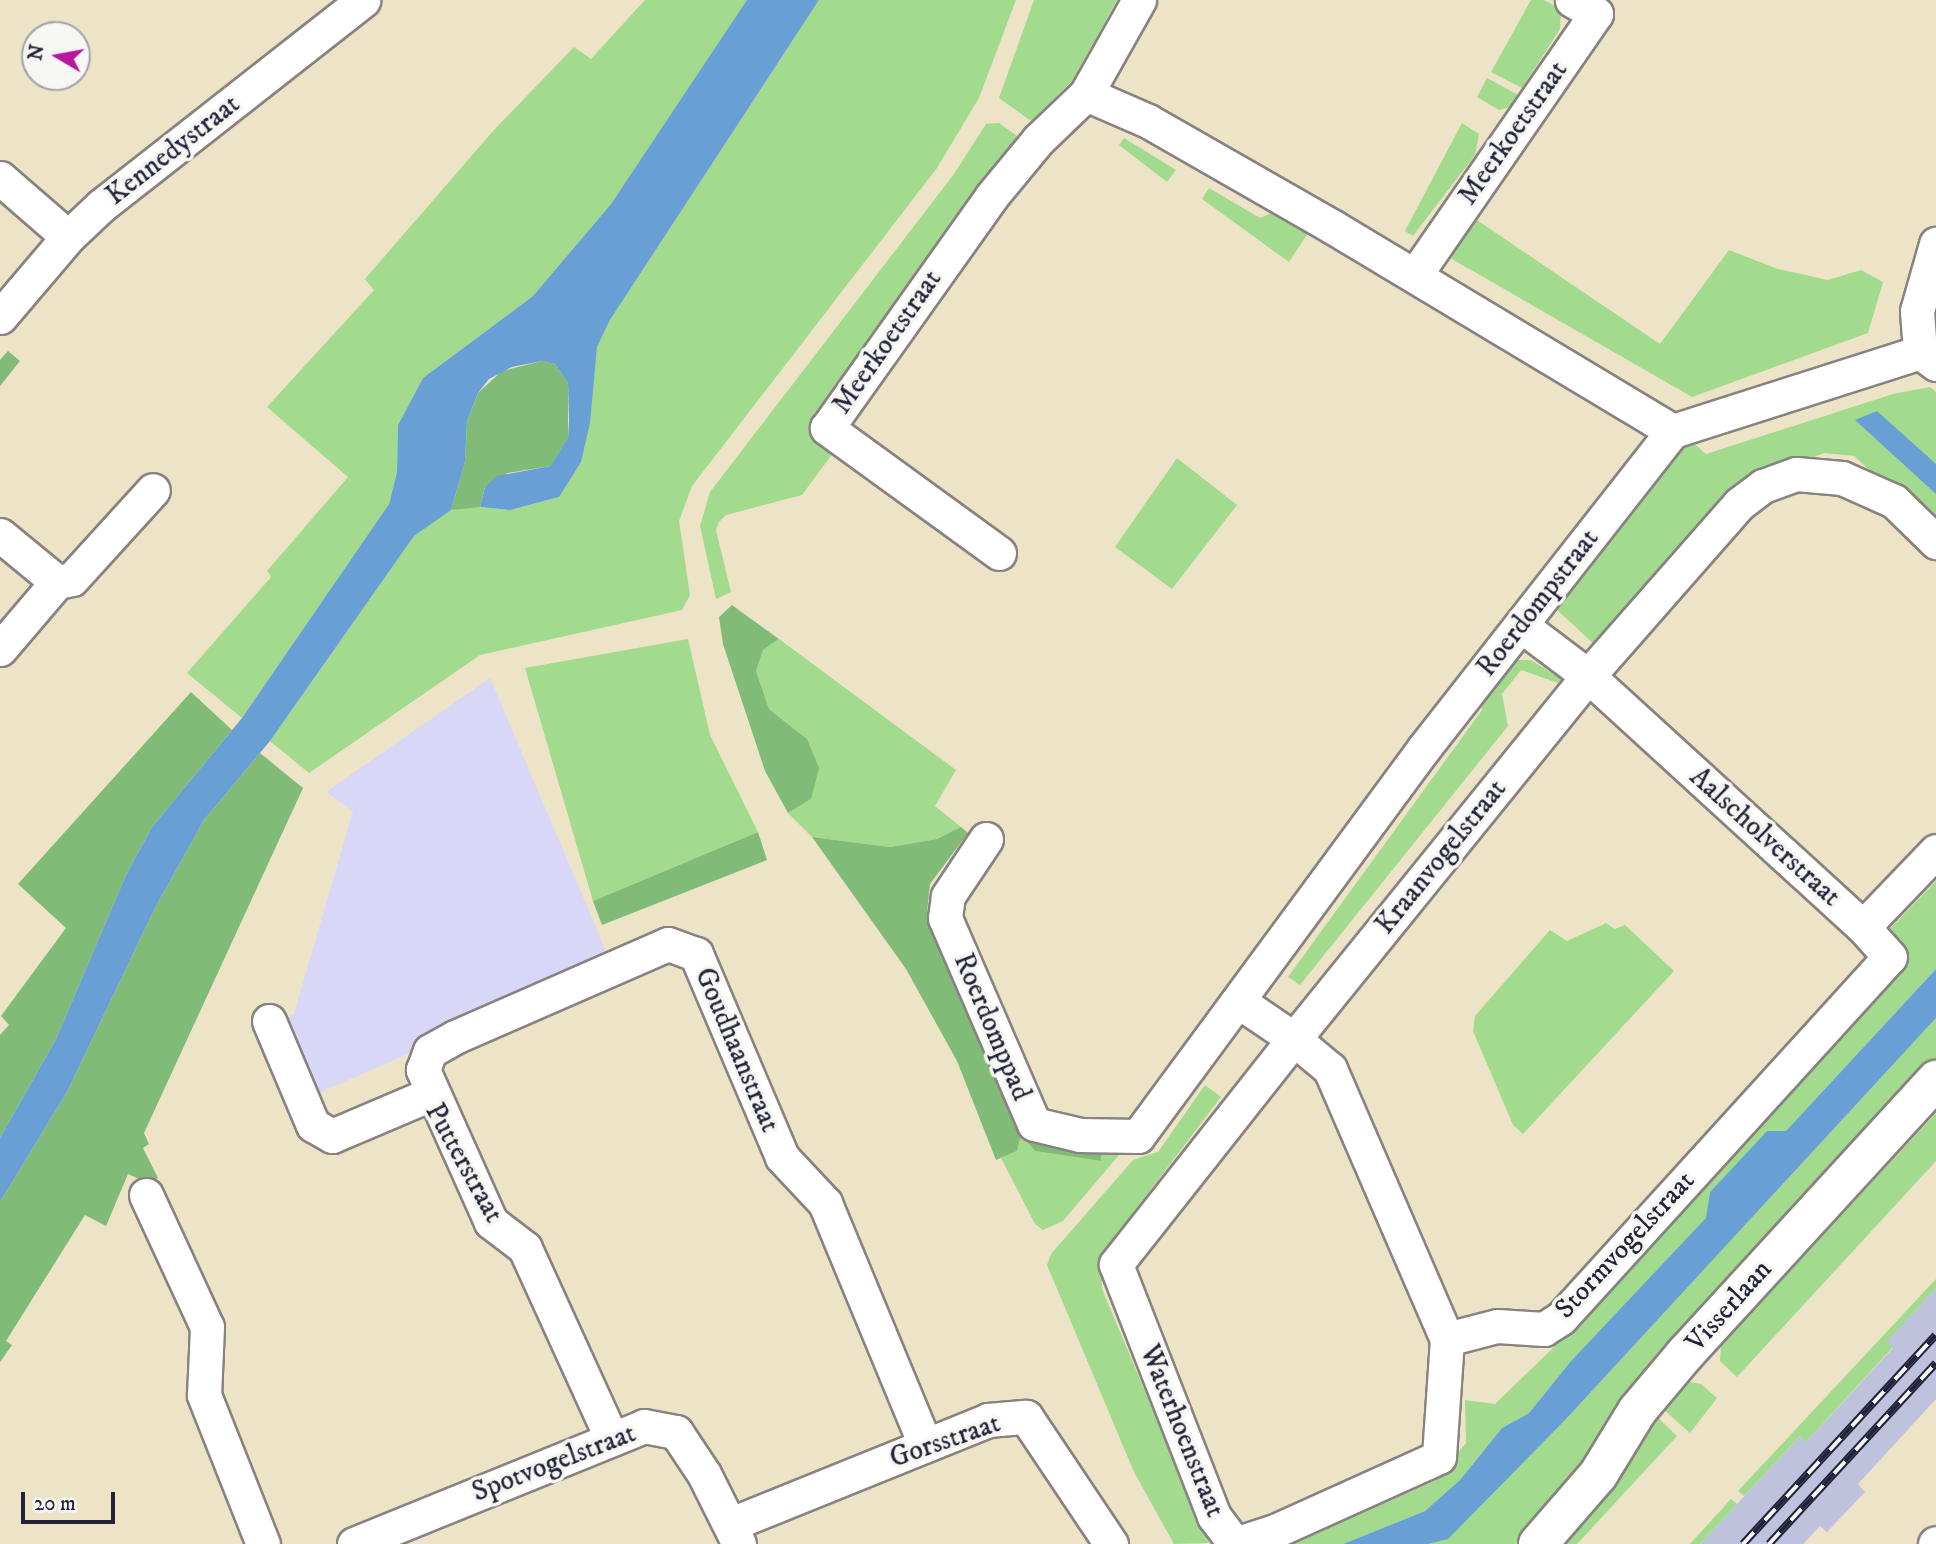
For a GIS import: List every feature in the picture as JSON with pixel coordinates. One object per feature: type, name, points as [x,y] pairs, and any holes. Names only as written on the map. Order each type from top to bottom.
[{"type":"street","name":"Kennedystraat","points":[[0,317],[68,237],[363,0]]},
{"type":"street","name":"Meerkoetstraat","points":[[999,553],[827,428],[991,197],[1038,140],[1086,94],[1139,0]]},
{"type":"street","name":"Meerkoetstraat","points":[[1415,275],[1596,14],[1572,0]]},
{"type":"street","points":[[1086,94],[1147,121],[1415,275],[1673,431],[1928,358],[1917,311],[1936,244]]},
{"type":"street","points":[[0,178],[68,237]]},
{"type":"street","name":"Roerdompstraat","points":[[1238,1001],[1424,748],[1673,431]]},
{"type":"street","points":[[1588,676],[1739,504],[1763,486],[1796,474],[1842,478],[1894,501],[1936,541]]},
{"type":"street","points":[[0,649],[57,582],[72,579],[153,490]]},
{"type":"street","points":[[0,535],[57,582]]},
{"type":"street","name":"Aalscholverstraat","points":[[1522,626],[1588,676],[1863,927],[1936,851]]},
{"type":"street","name":"Kraanvogelstraat","points":[[1294,1039],[1588,676]]},
{"type":"street","name":"Roerdomppad","points":[[986,839],[947,896],[945,918],[1034,1124],[1080,1135],[1138,1136],[1238,1001]]},
{"type":"street","name":"Stormvogelstraat","points":[[1447,1339],[1497,1326],[1544,1329],[1561,1318],[1890,957],[1863,927]]},
{"type":"street","name":"Goudhaanstraat","points":[[431,1094],[423,1070],[430,1051],[668,944],[696,954],[782,1157],[825,1203],[925,1445]]},
{"type":"street","points":[[1238,1001],[1294,1039],[1331,1069],[1447,1339]]},
{"type":"street","name":"Putterstraat","points":[[269,1021],[313,1125],[332,1136],[431,1094],[491,1222],[525,1248],[611,1437]]},
{"type":"street","name":"Waterhoenstraat","points":[[1294,1039],[1116,1264],[1222,1531],[1235,1544],[1249,1541],[1439,1457],[1447,1339]]},
{"type":"street","name":"Visserlaan","points":[[1538,1544],[1598,1475],[1637,1411],[1685,1354],[1936,1080]]},
{"type":"street","points":[[146,1195],[206,1327],[204,1395],[263,1544]]},
{"type":"street","name":"Gorsstraat","points":[[735,1534],[925,1445],[988,1420],[1026,1417],[1106,1542]]},
{"type":"street","name":"Spotvogelstraat","points":[[354,1544],[611,1437],[644,1426],[676,1432],[735,1534]]},
{"type":"shaded area","points":[[490,678],[612,965],[316,1094],[285,1018],[294,1014],[353,811],[326,792]]},
{"type":"shaded area","points":[[1936,1288],[1936,1399],[1858,1484],[1865,1492],[1827,1532],[1820,1526],[1803,1544],[1700,1544],[1800,1436],[1807,1441],[1893,1348],[1886,1341]]},
{"type":"green space","points":[[645,0],[748,0],[611,204],[533,296],[423,378],[398,425],[397,472],[389,504],[242,718],[187,673],[271,577],[267,571],[348,477],[267,407],[374,290],[365,279],[493,131],[574,47],[591,59]]},
{"type":"green space","points":[[819,0],[1016,0],[979,98],[937,168],[692,486],[679,521],[690,595],[682,610],[480,655],[309,773],[270,741],[414,536],[448,511],[469,506],[510,510],[559,497],[593,384],[597,347],[610,320]]},
{"type":"green space","points":[[1034,0],[1117,0],[1072,81],[1031,121],[999,98]]},
{"type":"green space","points":[[1531,0],[1544,0],[1561,9],[1560,29],[1522,88],[1491,72]]},
{"type":"green space","points":[[1487,78],[1520,96],[1514,106],[1499,110],[1477,97]]},
{"type":"green space","points":[[999,123],[1020,138],[808,430],[833,453],[802,495],[726,515],[719,522],[716,530],[731,592],[716,599],[700,526],[710,492],[954,174],[986,124]]},
{"type":"green space","points":[[1462,123],[1479,134],[1475,155],[1413,236],[1405,231]]},
{"type":"green space","points":[[1124,138],[1176,170],[1167,182],[1119,145]]},
{"type":"green space","points":[[1209,188],[1260,218],[1276,211],[1312,227],[1289,262],[1202,199]]},
{"type":"green space","points":[[1465,212],[1660,344],[1729,250],[1778,269],[1828,280],[1861,270],[1883,282],[1868,333],[1692,397],[1438,251]]},
{"type":"green space","points":[[8,351],[20,361],[0,386],[0,360]]},
{"type":"green space","points":[[542,361],[555,364],[568,383],[568,438],[561,454],[551,466],[508,473],[485,487],[480,507],[451,510],[465,462],[467,421],[478,393],[502,371]]},
{"type":"green space","points":[[1930,387],[1936,392],[1936,532],[1854,456],[1824,453],[1742,486],[1596,646],[1554,607],[1560,584],[1576,586],[1654,487],[1648,471],[1692,442],[1706,454],[1893,394]]},
{"type":"green space","points":[[1177,458],[1237,505],[1172,589],[1115,547]]},
{"type":"green space","points":[[732,605],[779,639],[763,650],[756,671],[769,709],[807,739],[819,768],[811,799],[788,813],[765,771],[723,644],[719,617]]},
{"type":"green space","points":[[688,639],[710,735],[758,832],[593,901],[525,668]]},
{"type":"green space","points":[[779,639],[956,770],[935,806],[961,827],[937,839],[890,847],[812,837],[788,813],[811,799],[807,739],[769,709],[756,671],[763,650]]},
{"type":"green space","points":[[1517,660],[1531,660],[1561,679],[1558,683],[1521,670],[1502,694],[1508,726],[1300,985],[1288,977],[1482,710],[1481,705]]},
{"type":"green space","points":[[191,692],[232,730],[152,827],[126,875],[56,1039],[0,1138],[0,1035],[9,1025],[1,1016],[66,928],[18,884]]},
{"type":"green space","points":[[260,753],[303,788],[144,1133],[149,1144],[143,1148],[158,1178],[148,1183],[128,1174],[106,1226],[85,1215],[6,1341],[12,1345],[0,1362],[0,1202],[67,1092],[155,908],[204,820]]},
{"type":"green space","points":[[961,827],[968,833],[930,884],[927,913],[1021,1135],[1017,1151],[996,1160],[957,1061],[906,969],[812,837],[890,847],[937,839]]},
{"type":"green space","points":[[758,832],[767,860],[602,925],[593,901]]},
{"type":"green space","points":[[1936,881],[1936,969],[1786,1131],[1767,1131],[1710,1192],[1707,1218],[1571,1361],[1529,1413],[1502,1428],[1460,1480],[1425,1511],[1343,1544],[1292,1544],[1435,1481],[1466,1443],[1465,1400],[1495,1404],[1551,1350],[1902,967],[1885,934]]},
{"type":"green space","points":[[1606,923],[1615,929],[1625,925],[1674,971],[1523,1134],[1513,1125],[1473,1031],[1475,1016],[1550,930],[1567,941]]},
{"type":"green space","points":[[1936,1018],[1936,1060],[1627,1395],[1590,1463],[1516,1544],[1428,1544],[1567,1418]]},
{"type":"green space","points":[[1205,1085],[1221,1097],[1129,1218],[1102,1271],[1102,1289],[1209,1543],[1174,1544],[1134,1472],[1047,1265],[1051,1254],[1133,1160],[1158,1152]]},
{"type":"green space","points":[[1936,1113],[1936,1161],[1737,1377],[1720,1361],[1721,1346]]},
{"type":"green space","points":[[1021,1135],[1035,1151],[1101,1161],[1102,1149],[1124,1149],[1063,1221],[1043,1230],[1035,1224],[1001,1158],[1017,1151]]},
{"type":"green space","points":[[1021,1135],[1102,1149],[1101,1161],[1035,1151]]},
{"type":"green space","points":[[1936,1279],[1936,1288],[1887,1341],[1893,1347],[1806,1442],[1800,1436],[1744,1496],[1738,1491]]},
{"type":"green space","points":[[1690,1382],[1701,1384],[1717,1398],[1690,1433],[1663,1409]]},
{"type":"green space","points":[[1650,1410],[1677,1436],[1577,1544],[1556,1544]]},
{"type":"green space","points":[[1731,1499],[1737,1504],[1700,1544],[1690,1544]]},
{"type":"water","points":[[747,0],[819,0],[610,320],[597,347],[590,423],[581,462],[559,497],[510,510],[480,507],[485,487],[497,476],[551,466],[568,438],[568,383],[555,364],[542,361],[512,367],[489,379],[478,393],[467,421],[465,462],[451,510],[414,536],[270,741],[204,820],[155,908],[67,1092],[0,1202],[0,1138],[56,1039],[126,875],[152,827],[242,718],[389,504],[397,472],[398,425],[423,378],[533,296],[611,204]]},
{"type":"water","points":[[1877,411],[1936,464],[1936,494],[1855,420]]},
{"type":"water","points":[[1936,969],[1936,1018],[1567,1418],[1448,1539],[1428,1544],[1343,1544],[1425,1511],[1460,1480],[1502,1428],[1529,1413],[1571,1361],[1706,1218],[1710,1192],[1767,1131],[1786,1131]]},
{"type":"railway","points":[[1743,1544],[1936,1335]]},
{"type":"railway","points":[[1769,1544],[1936,1363]]}]
